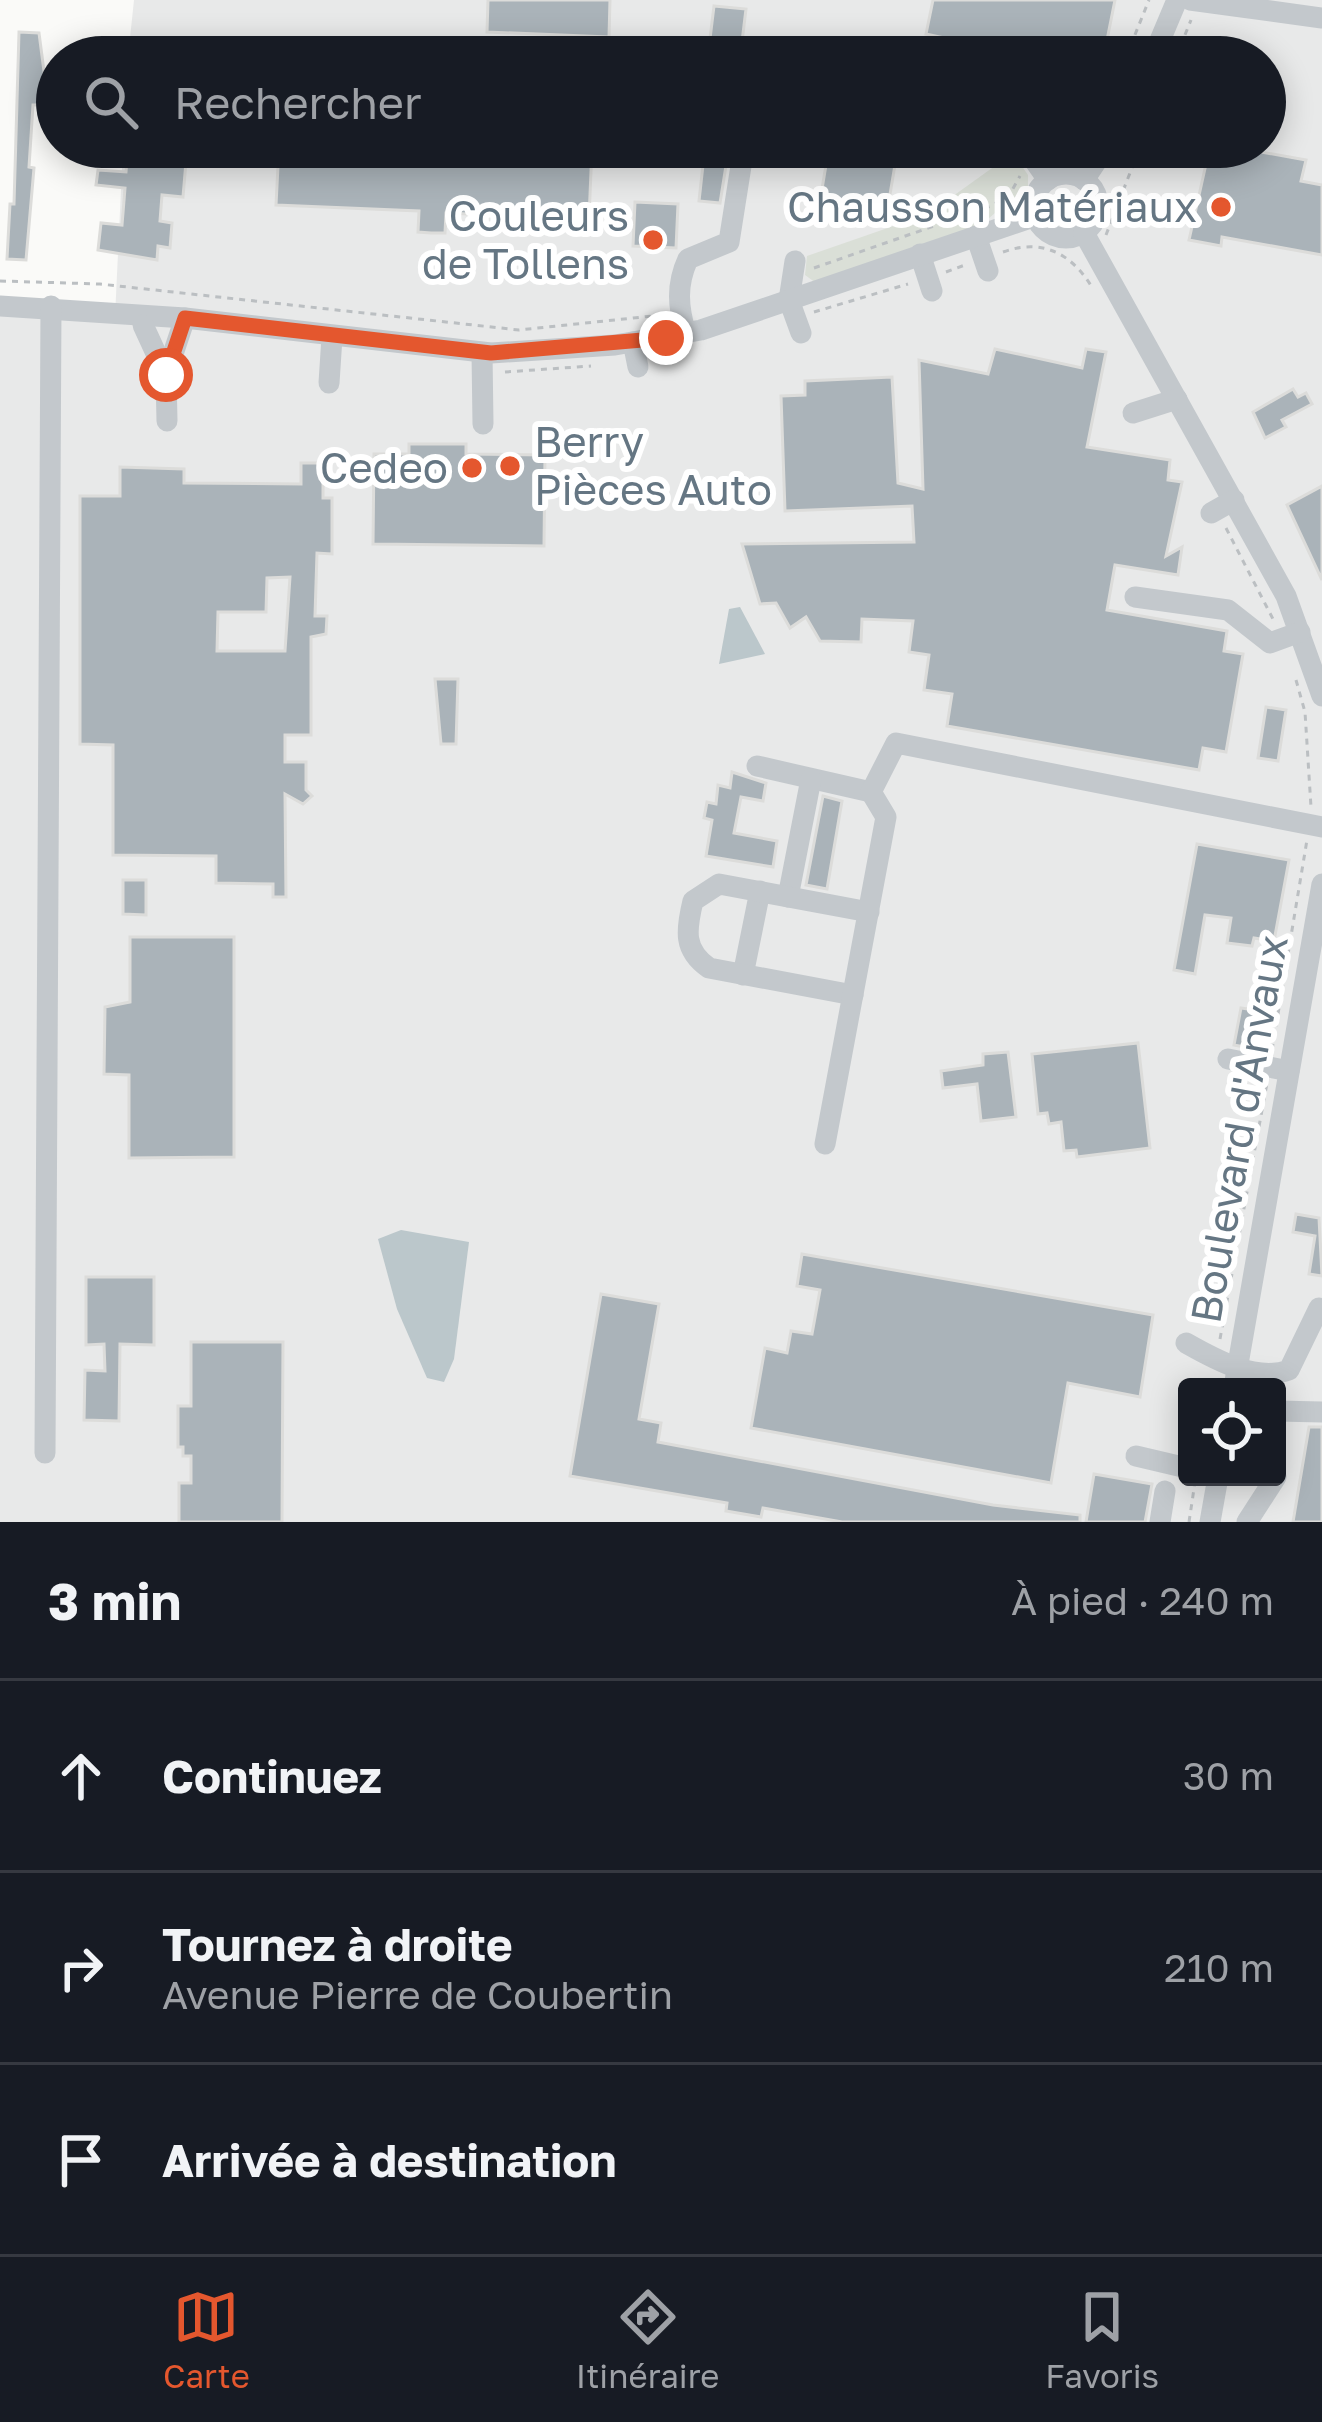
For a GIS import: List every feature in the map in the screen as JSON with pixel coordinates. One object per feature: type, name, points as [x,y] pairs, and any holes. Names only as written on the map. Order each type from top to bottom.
[{"type":"street","points":[[1166,36],[1188,1],[1322,18]]},
{"type":"street","points":[[683,322],[680,277],[688,260],[729,242],[741,168]]},
{"type":"street","points":[[1039,168],[1048,180]]},
{"type":"street","points":[[1084,180],[1092,168]]},
{"type":"street","points":[[1095,235],[1056,236],[1036,216],[1036,196],[1048,180],[1066,174],[1084,180],[1098,206],[1095,235],[1300,632],[1322,696]]},
{"type":"street","points":[[0,306],[185,318],[482,361],[634,342],[683,322],[795,316],[920,254],[1036,216]]},
{"type":"street","points":[[976,236],[986,265]]},
{"type":"street","points":[[920,254],[930,284]]},
{"type":"street","points":[[794,268],[795,316]]},
{"type":"street","points":[[45,1454],[51,306]]},
{"type":"street","points":[[166,421],[166,375],[185,318]]},
{"type":"street","points":[[143,326],[166,375]]},
{"type":"street","points":[[329,383],[332,338]]},
{"type":"street","points":[[634,342],[638,367]]},
{"type":"street","points":[[482,361],[483,424]]},
{"type":"street","points":[[1133,413],[1177,398]]},
{"type":"street","points":[[1211,512],[1234,500]]},
{"type":"street","points":[[1135,597],[1228,610],[1270,643],[1300,632]]},
{"type":"street","points":[[871,792],[896,743],[1322,827]]},
{"type":"street","points":[[758,766],[871,792],[886,817],[825,1144]]},
{"type":"street","points":[[788,897],[811,778]]},
{"type":"street","points":[[853,995],[709,968],[694,958],[687,941],[688,922],[693,901],[719,884],[868,912]]},
{"type":"street","name":"Boulevard d'Anvaux","points":[[1235,1377],[1322,884]]},
{"type":"street","points":[[743,975],[760,892]]},
{"type":"street","points":[[1228,1059],[1289,1071]]},
{"type":"street","points":[[1186,1343],[1235,1377],[1274,1376],[1289,1370],[1319,1309]]},
{"type":"street","points":[[1286,1411],[1322,1412]]},
{"type":"street","points":[[1136,1456],[1178,1466]]},
{"type":"street","points":[[1207,1521],[1216,1486]]},
{"type":"street","points":[[1247,1522],[1270,1486]]},
{"type":"street","points":[[1160,1522],[1165,1490]]},
{"type":"path","points":[[1134,36],[1149,0]]},
{"type":"path","points":[[1180,36],[1188,1]]},
{"type":"path","points":[[794,268],[992,206],[1010,194],[1024,168]]},
{"type":"path","points":[[1095,235],[1129,168]]},
{"type":"path","points":[[795,316],[930,284],[986,265],[1028,243],[1075,262]]},
{"type":"path","points":[[0,281],[100,284],[519,330],[683,322]]},
{"type":"path","points":[[482,361],[563,371],[601,364]]},
{"type":"path","points":[[1198,1486],[1207,1521]]},
{"type":"shaded area","points":[[134,0],[1322,0],[1322,1522],[0,1522],[0,315],[115,317],[122,168],[1286,168],[1286,36],[130,36]]},
{"type":"shaded area","points":[[992,168],[1023,168],[1028,175],[1028,189],[1000,217],[995,213],[981,225],[816,283],[805,275],[807,256],[928,214]]},
{"type":"shaded area","points":[[740,607],[765,654],[719,664],[729,609]]},
{"type":"shaded area","points":[[401,1230],[469,1242],[454,1359],[444,1382],[427,1378],[397,1309],[378,1239]]},
{"type":"building","points":[[488,0],[610,0],[609,36],[487,32]]},
{"type":"building","points":[[933,0],[1115,0],[1108,36],[926,34]]},
{"type":"building","points":[[714,6],[746,9],[743,36],[710,36]]},
{"type":"building","points":[[19,32],[39,33],[26,260],[7,259],[10,204],[14,204]]},
{"type":"building","points":[[1286,156],[1306,160],[1301,181],[1322,185],[1322,255],[1222,237],[1221,246],[1189,240],[1205,168],[1286,168]]},
{"type":"building","points":[[126,168],[185,168],[183,197],[162,195],[160,221],[172,223],[170,248],[158,246],[157,260],[98,250],[101,223],[122,225],[125,188],[96,185],[98,170],[126,172]]},
{"type":"building","points":[[278,168],[591,168],[589,219],[446,213],[445,233],[431,233],[418,232],[419,211],[276,205]]},
{"type":"building","points":[[703,168],[726,168],[720,203],[699,201]]},
{"type":"building","points":[[826,168],[894,168],[886,218],[819,207]]},
{"type":"building","points":[[635,202],[678,204],[676,248],[633,246]]},
{"type":"building","points":[[995,349],[1082,368],[1086,349],[1106,352],[1087,447],[1170,460],[1168,480],[1182,482],[1166,556],[1182,547],[1178,575],[1115,565],[1107,610],[1227,631],[1224,651],[1243,654],[1226,752],[1203,748],[1199,770],[947,726],[952,694],[924,690],[929,655],[909,652],[913,621],[862,619],[861,642],[820,641],[806,617],[790,628],[776,603],[760,604],[742,544],[914,542],[912,506],[785,511],[781,396],[805,395],[805,381],[892,377],[898,483],[923,489],[919,360],[988,374]]},
{"type":"building","points":[[1293,389],[1298,397],[1306,393],[1312,404],[1282,420],[1286,427],[1265,438],[1253,412]]},
{"type":"building","points":[[409,444],[466,444],[466,454],[545,455],[544,546],[373,544],[374,454],[409,454]]},
{"type":"building","points":[[301,463],[323,463],[323,498],[332,498],[332,554],[317,553],[315,616],[327,616],[326,634],[311,637],[311,735],[285,735],[285,762],[306,762],[306,790],[312,796],[303,804],[285,794],[286,897],[273,897],[273,884],[216,883],[216,856],[113,855],[113,745],[80,744],[80,496],[120,496],[120,467],[184,469],[184,483],[301,484]],"holes":[[[290,577],[285,651],[217,651],[218,612],[266,612],[267,578]]]},
{"type":"building","points":[[1322,486],[1322,580],[1287,505]]},
{"type":"building","points":[[435,679],[458,679],[456,744],[441,744]]},
{"type":"building","points":[[1266,707],[1286,710],[1278,761],[1258,758]]},
{"type":"building","points":[[732,772],[766,783],[763,801],[741,797],[734,833],[777,841],[773,867],[706,856],[712,820],[704,818],[707,802],[716,804],[718,785],[730,788]]},
{"type":"building","points":[[823,796],[842,801],[827,889],[806,885]]},
{"type":"building","points":[[1197,844],[1289,860],[1274,941],[1254,938],[1252,946],[1227,943],[1231,918],[1205,915],[1195,974],[1174,970]]},
{"type":"building","points":[[123,880],[146,880],[146,915],[123,914]]},
{"type":"building","points":[[130,937],[234,937],[234,1157],[129,1158],[129,1075],[104,1074],[105,1007],[130,1002]]},
{"type":"building","points":[[1241,1008],[1262,1011],[1255,1049],[1234,1045]]},
{"type":"building","points":[[1138,1043],[1150,1148],[1077,1157],[1076,1150],[1064,1151],[1061,1122],[1049,1124],[1047,1113],[1038,1114],[1032,1054]]},
{"type":"building","points":[[1008,1052],[1016,1117],[981,1121],[977,1084],[943,1088],[941,1071],[983,1065],[983,1054]]},
{"type":"building","points":[[1296,1214],[1319,1218],[1322,1276],[1309,1274],[1315,1236],[1293,1232]]},
{"type":"building","points":[[802,1254],[1153,1315],[1140,1397],[1068,1383],[1051,1483],[751,1428],[765,1348],[787,1353],[791,1331],[812,1334],[820,1290],[797,1286]]},
{"type":"building","points":[[86,1277],[154,1277],[154,1345],[120,1344],[119,1421],[84,1420],[85,1370],[105,1371],[104,1344],[86,1345]]},
{"type":"building","points":[[601,1294],[659,1304],[639,1419],[661,1423],[658,1442],[993,1505],[1080,1515],[1080,1522],[842,1522],[763,1508],[761,1517],[726,1511],[727,1503],[570,1476]]},
{"type":"building","points":[[191,1342],[283,1342],[282,1522],[179,1522],[179,1483],[191,1483],[191,1456],[183,1456],[183,1447],[178,1447],[178,1406],[191,1406]]},
{"type":"building","points":[[1309,1427],[1322,1427],[1322,1522],[1293,1522]]},
{"type":"building","points":[[1094,1474],[1152,1484],[1145,1522],[1086,1522]]},
{"type":"place","name":"Chausson Matériaux","points":[[1221,207]]},
{"type":"place","name":"Couleurs de Tollens","points":[[653,240]]},
{"type":"place","name":"Berry Pièces Auto","points":[[510,466]]},
{"type":"place","name":"Cedeo","points":[[472,468]]},
{"type":"route","points":[[166,375],[185,318],[491,353],[666,338]]}]
